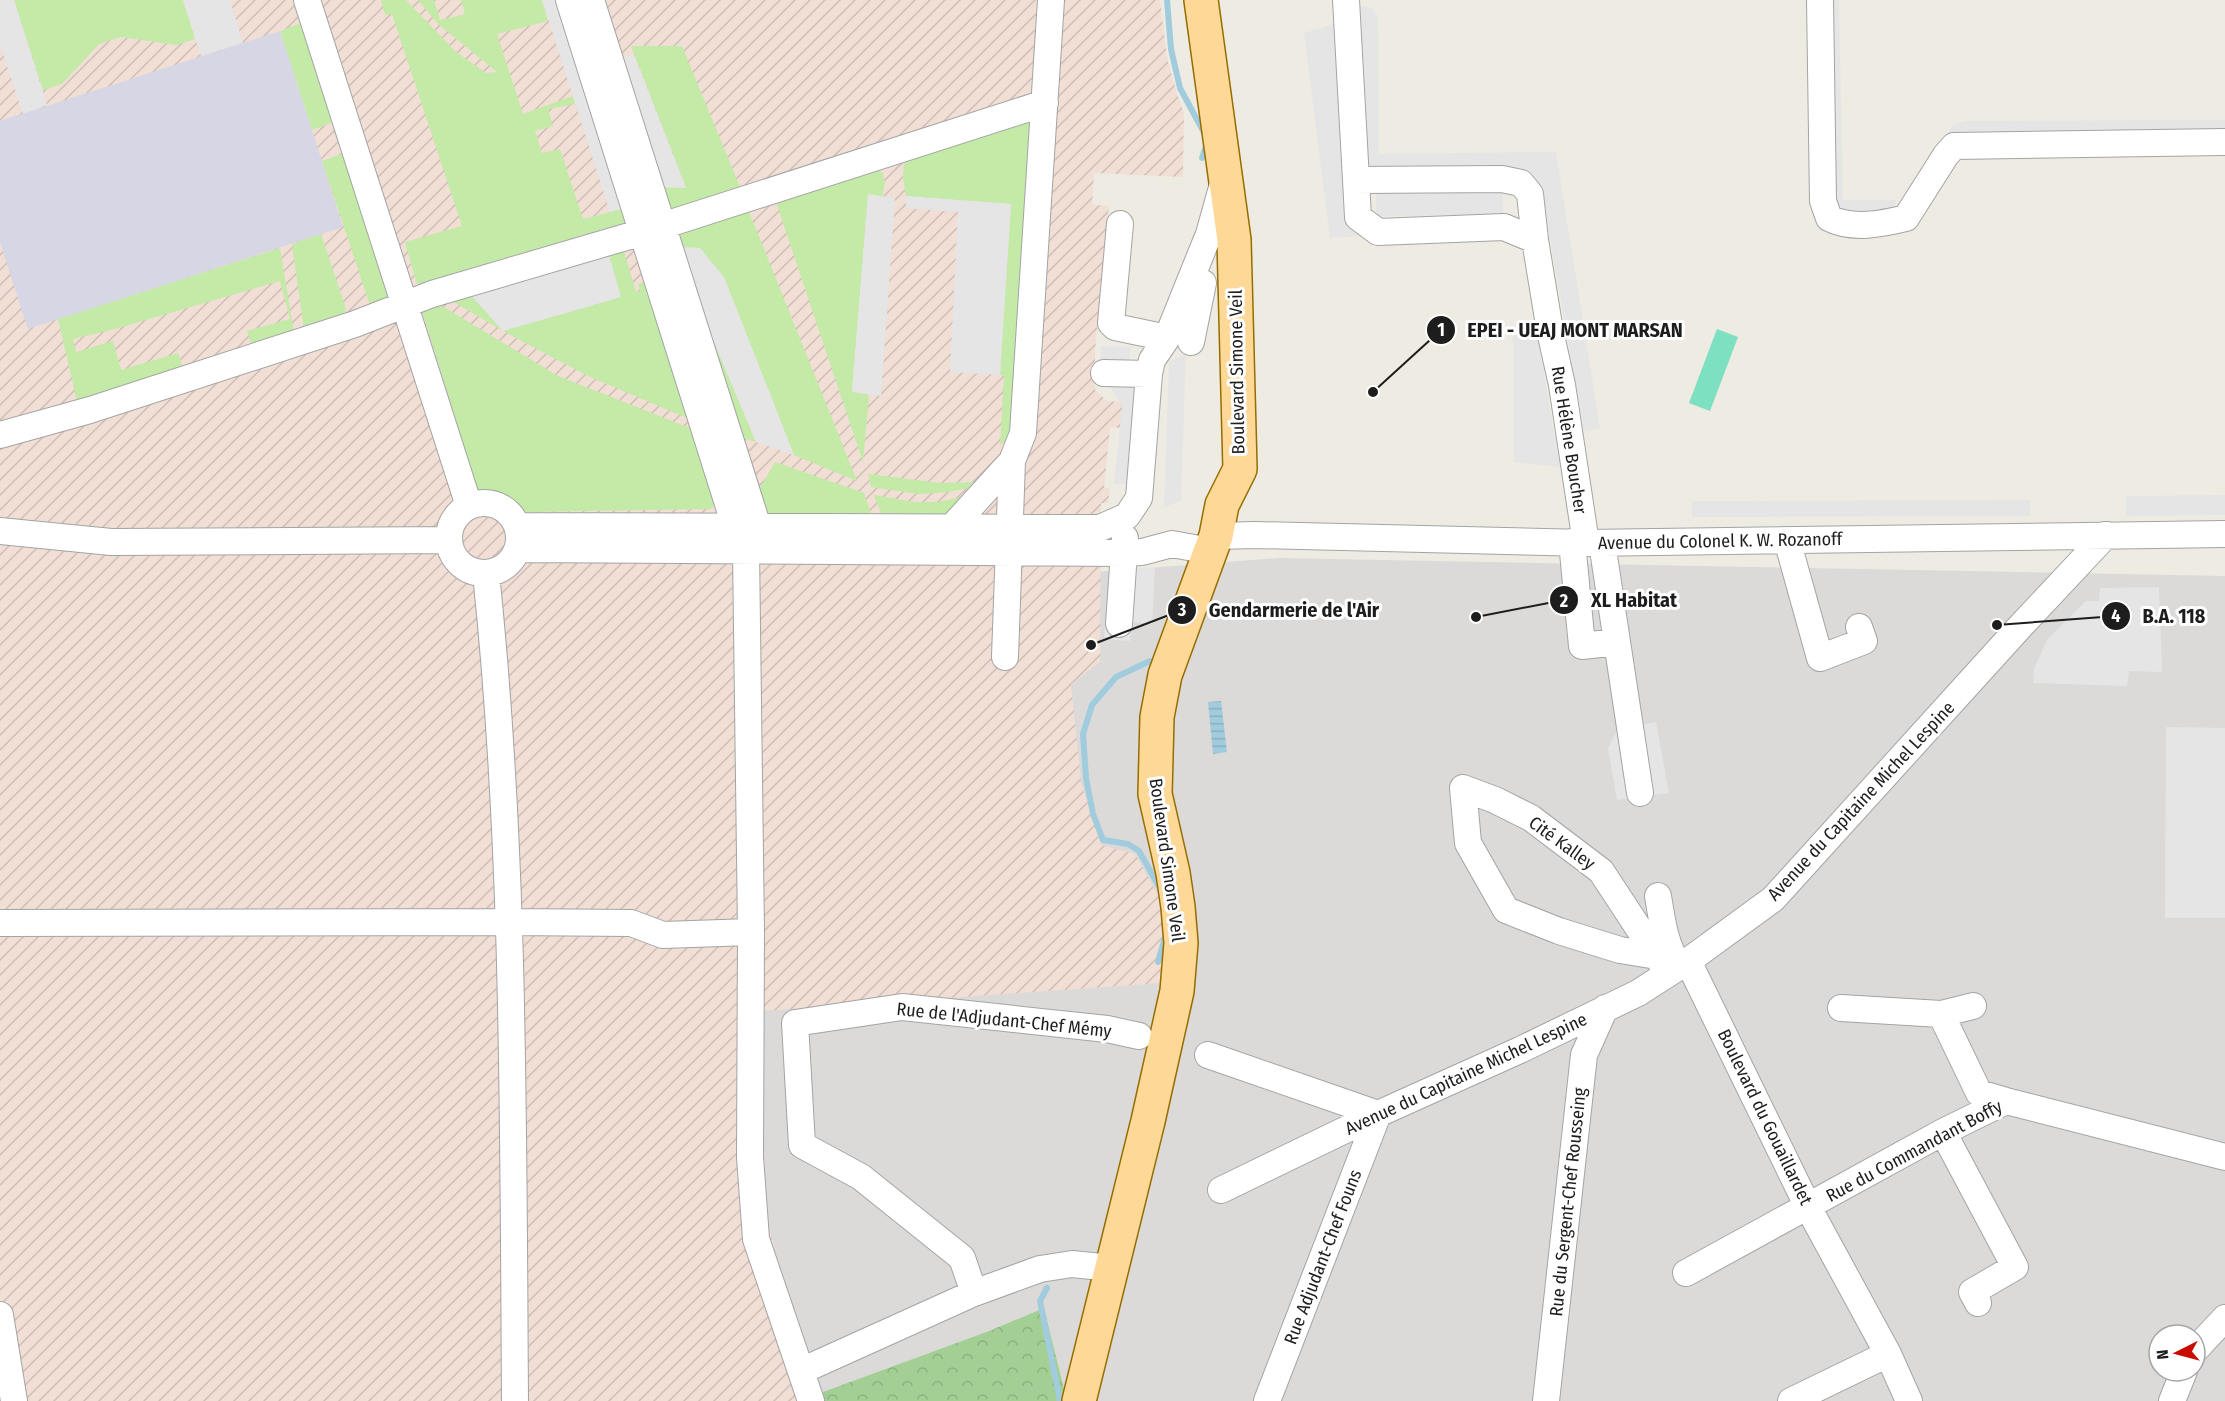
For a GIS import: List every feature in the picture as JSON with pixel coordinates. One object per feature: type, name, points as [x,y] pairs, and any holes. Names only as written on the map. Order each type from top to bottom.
[{"type":"main road","name":"Boulevard Simone Veil","points":[[1079,1401],[1148,1122],[1177,991],[1180,943],[1178,907],[1155,794],[1157,717],[1166,675],[1213,543],[1222,505],[1240,469],[1234,240],[1201,0]]},
{"type":"street","points":[[307,0],[469,506]]},
{"type":"street","points":[[569,0],[652,229]]},
{"type":"street","points":[[591,0],[652,229],[746,541],[751,932],[750,1157],[756,1239],[811,1401]]},
{"type":"street","points":[[1005,657],[1012,461],[1023,433],[1051,0]]},
{"type":"street","points":[[1346,0],[1358,217],[1378,232],[1504,227],[1535,240]]},
{"type":"street","points":[[1820,0],[1822,201],[1829,218],[1840,224],[1882,224],[1906,218],[1954,146],[2225,142]]},
{"type":"street","points":[[0,435],[112,403],[355,324],[405,303],[652,229],[1045,103]]},
{"type":"street","points":[[1179,340],[1224,179]]},
{"type":"street","name":"Rue Hélène Boucher","points":[[1356,180],[1502,179],[1521,183],[1530,194],[1535,240],[1550,331],[1562,385],[1586,543]]},
{"type":"street","points":[[1119,624],[1127,516],[1139,498],[1152,360],[1179,340],[1198,301],[1215,242],[1232,216]]},
{"type":"street","points":[[1120,224],[1111,323],[1115,327],[1179,340]]},
{"type":"street","points":[[1104,373],[1149,374]]},
{"type":"street","points":[[952,527],[1012,461]]},
{"type":"street","points":[[480,503],[492,503],[503,508],[512,516],[518,537],[513,559],[505,568],[486,574],[471,571],[461,565],[454,556],[449,540],[453,522],[460,513],[469,506],[480,503]]},
{"type":"street","points":[[518,537],[746,541],[952,527],[1100,528],[1127,516]]},
{"type":"street","points":[[0,531],[111,542],[449,540]]},
{"type":"street","name":"Avenue du Colonel K. W. Rozanoff","points":[[746,541],[1010,553],[1124,554],[1172,544],[1213,543],[1276,535],[1586,543],[2225,534]]},
{"type":"street","name":"Avenue du Capitaine Michel Lespine","points":[[1221,1190],[1638,993],[1673,964],[1773,899],[2106,535]]},
{"type":"street","points":[[1787,540],[1821,658],[1864,640],[1860,627]]},
{"type":"street","points":[[1586,543],[1617,642],[1619,715],[1640,793]]},
{"type":"street","points":[[1586,543],[1582,646],[1617,642]]},
{"type":"street","points":[[486,574],[497,682],[510,922],[515,1401]]},
{"type":"street","name":"Cité Kalley","points":[[1463,788],[1495,800],[1531,818],[1601,871],[1673,964],[1559,931],[1506,910],[1468,843],[1463,788]]},
{"type":"street","points":[[1658,896],[1663,928],[1673,964]]},
{"type":"street","points":[[0,923],[631,923],[663,935],[751,932]]},
{"type":"street","name":"Boulevard du Gouaillardet","points":[[1673,964],[1888,1354],[1909,1401]]},
{"type":"street","points":[[1841,1008],[1941,1014],[1973,1006]]},
{"type":"street","name":"Rue de l'Adjudant-Chef Mémy","points":[[974,1293],[962,1258],[861,1177],[802,1145],[795,1023],[902,1007],[1107,1029],[1138,1036]]},
{"type":"street","name":"Rue du Sergent-Chef Rousseing","points":[[1546,1401],[1584,1055],[1605,1008]]},
{"type":"street","points":[[1941,1014],[1979,1093],[2006,1101]]},
{"type":"street","points":[[1208,1055],[1378,1114]]},
{"type":"street","name":"Rue du Commandant Boffy","points":[[1686,1273],[1943,1132],[2006,1101],[2225,1157]]},
{"type":"street","name":"Rue Adjudant-Chef Founs","points":[[1267,1401],[1378,1114]]},
{"type":"street","points":[[1943,1132],[2014,1267],[1972,1292],[1978,1303]]},
{"type":"street","points":[[810,1367],[974,1293],[1040,1269],[1072,1264],[1112,1268]]},
{"type":"street","points":[[0,1316],[14,1401]]},
{"type":"street","points":[[2207,1337],[2225,1318]]},
{"type":"street","points":[[1791,1401],[1888,1354]]},
{"type":"street","points":[[2172,1401],[2179,1383]]},
{"type":"shaded area","points":[[0,0],[1160,0],[1167,58],[1184,113],[1183,177],[1094,173],[1092,205],[1109,206],[1095,351],[1095,390],[1107,401],[1126,402],[1121,428],[1110,427],[1104,488],[1110,488],[1108,503],[1101,503],[1100,662],[1071,684],[1081,783],[1101,845],[1135,854],[1163,904],[1176,982],[762,1011],[765,1212],[815,1401],[0,1401]]},
{"type":"shaded area","points":[[0,0],[14,0],[47,105],[23,114],[0,45]]},
{"type":"shaded area","points":[[183,0],[230,0],[243,43],[201,56]]},
{"type":"shaded area","points":[[542,0],[569,0],[625,208],[610,212]]},
{"type":"shaded area","points":[[1828,0],[1839,0],[1843,200],[1896,200],[1895,207],[1884,213],[1845,214],[1835,209]]},
{"type":"shaded area","points":[[1361,6],[1372,8],[1378,16],[1379,154],[1556,152],[1600,428],[1584,431],[1543,200],[1538,182],[1532,173],[1513,169],[1375,170],[1365,160]]},
{"type":"shaded area","points":[[1340,22],[1348,224],[1362,236],[1330,238],[1304,33]]},
{"type":"shaded area","points":[[280,31],[343,227],[28,329],[0,242],[0,121]]},
{"type":"shaded area","points":[[634,55],[686,188],[650,187],[610,58]]},
{"type":"shaded area","points":[[2225,120],[2225,132],[1946,136],[1952,126],[1964,121]]},
{"type":"shaded area","points":[[1503,192],[1503,215],[1376,216],[1376,193]]},
{"type":"shaded area","points":[[868,194],[895,198],[881,396],[852,392]]},
{"type":"shaded area","points":[[906,196],[1011,204],[1000,375],[950,372],[958,212],[906,208]]},
{"type":"shaded area","points":[[680,247],[700,248],[724,277],[794,455],[756,442],[707,326]]},
{"type":"shaded area","points":[[608,252],[621,297],[503,331],[463,286]]},
{"type":"shaded area","points":[[1536,327],[1560,467],[1514,462],[1513,330]]},
{"type":"shaded area","points":[[1101,346],[1130,347],[1129,367],[1100,366]]},
{"type":"shaded area","points":[[1186,353],[1181,500],[1164,508],[1169,362]]},
{"type":"shaded area","points":[[1106,379],[1130,379],[1139,400],[1133,484],[1114,484],[1122,406]]},
{"type":"shaded area","points":[[2225,495],[2225,515],[2126,516],[2126,496]]},
{"type":"shaded area","points":[[2030,500],[2030,516],[1692,517],[1692,501]]},
{"type":"shaded area","points":[[1279,558],[2225,576],[2225,1401],[1067,1401],[1044,1308],[989,1331],[820,1393],[767,1236],[755,1015],[781,596]]},
{"type":"shaded area","points":[[1135,567],[1155,568],[1152,624],[1132,622],[1130,641],[1104,639],[1105,621],[1131,622]]},
{"type":"shaded area","points":[[2159,587],[2162,672],[2129,671],[2127,686],[2033,683],[2034,669],[2047,640],[2086,601],[2099,601],[2100,588]]},
{"type":"shaded area","points":[[1656,722],[1669,793],[1617,800],[1608,748],[1618,729]]},
{"type":"shaded area","points":[[2166,727],[2225,728],[2225,918],[2165,918]]},
{"type":"green space","points":[[14,0],[183,0],[195,39],[177,45],[121,37],[99,44],[62,84],[43,90]]},
{"type":"green space","points":[[381,0],[406,0],[456,52],[486,73],[497,72],[438,24],[418,0],[434,0],[440,20],[465,14],[461,0],[542,0],[548,21],[497,34],[523,114],[573,96],[575,104],[548,109],[553,126],[535,131],[542,153],[560,149],[583,219],[625,208],[630,221],[417,284],[405,242],[462,226],[392,14],[385,15]]},
{"type":"green space","points":[[304,22],[337,121],[312,130],[280,31]]},
{"type":"green space","points":[[631,46],[682,46],[742,192],[667,210],[659,187],[686,187]]},
{"type":"green space","points":[[1032,119],[1011,437],[1000,445],[1004,375],[1000,375],[1011,204],[906,196],[903,177],[904,164],[1021,120]]},
{"type":"green space","points":[[345,153],[392,297],[370,305],[322,161]]},
{"type":"green space","points":[[875,169],[883,173],[885,183],[882,197],[868,194],[852,391],[869,395],[863,462],[775,199]]},
{"type":"green space","points":[[748,209],[857,481],[794,455],[724,277],[680,247],[677,230]]},
{"type":"green space","points":[[321,234],[346,309],[342,317],[304,329],[292,244]]},
{"type":"green space","points":[[280,248],[294,333],[252,347],[247,331],[290,319],[280,281],[73,339],[76,352],[113,341],[121,370],[178,353],[183,368],[77,401],[58,319]]},
{"type":"green space","points":[[623,248],[636,292],[640,291],[638,284],[653,280],[694,421],[588,376],[503,331],[621,297],[608,252]]},
{"type":"green space","points":[[467,291],[503,331],[447,298]]},
{"type":"green space","points":[[437,303],[558,376],[700,432],[719,498],[711,509],[523,512],[500,497],[478,490],[421,308]]},
{"type":"green space","points":[[707,326],[711,333],[756,442],[740,437]]},
{"type":"green space","points":[[1717,329],[1738,337],[1710,411],[1689,403]]},
{"type":"green space","points":[[775,462],[864,493],[871,514],[769,514],[763,510],[757,493]]},
{"type":"green space","points":[[868,474],[940,483],[979,482],[978,486],[948,492],[919,494],[871,487]]},
{"type":"green space","points":[[874,495],[914,502],[938,502],[971,495],[948,516],[881,513]]},
{"type":"green space","points":[[1044,1308],[1067,1401],[823,1401],[820,1393],[989,1331]]},
{"type":"water","points":[[1221,701],[1227,752],[1213,754],[1208,702]]},
{"type":"waterway","points":[[1167,0],[1171,49],[1180,88],[1208,140],[1202,158]]},
{"type":"waterway","points":[[1150,661],[1116,677],[1092,705],[1083,734],[1086,778],[1093,814],[1103,840],[1128,844],[1139,851],[1161,890]]},
{"type":"waterway","points":[[1158,962],[1166,934]]},
{"type":"waterway","points":[[1047,1288],[1040,1301],[1060,1401]]},
{"type":"place","name":"EPEI - UEAJ MONT MARSAN","points":[[1373,392]]},
{"type":"place","name":"XL Habitat","points":[[1476,617]]},
{"type":"place","name":"B.A. 118","points":[[1997,625]]},
{"type":"place","name":"Gendarmerie de l'Air","points":[[1091,645]]}]
